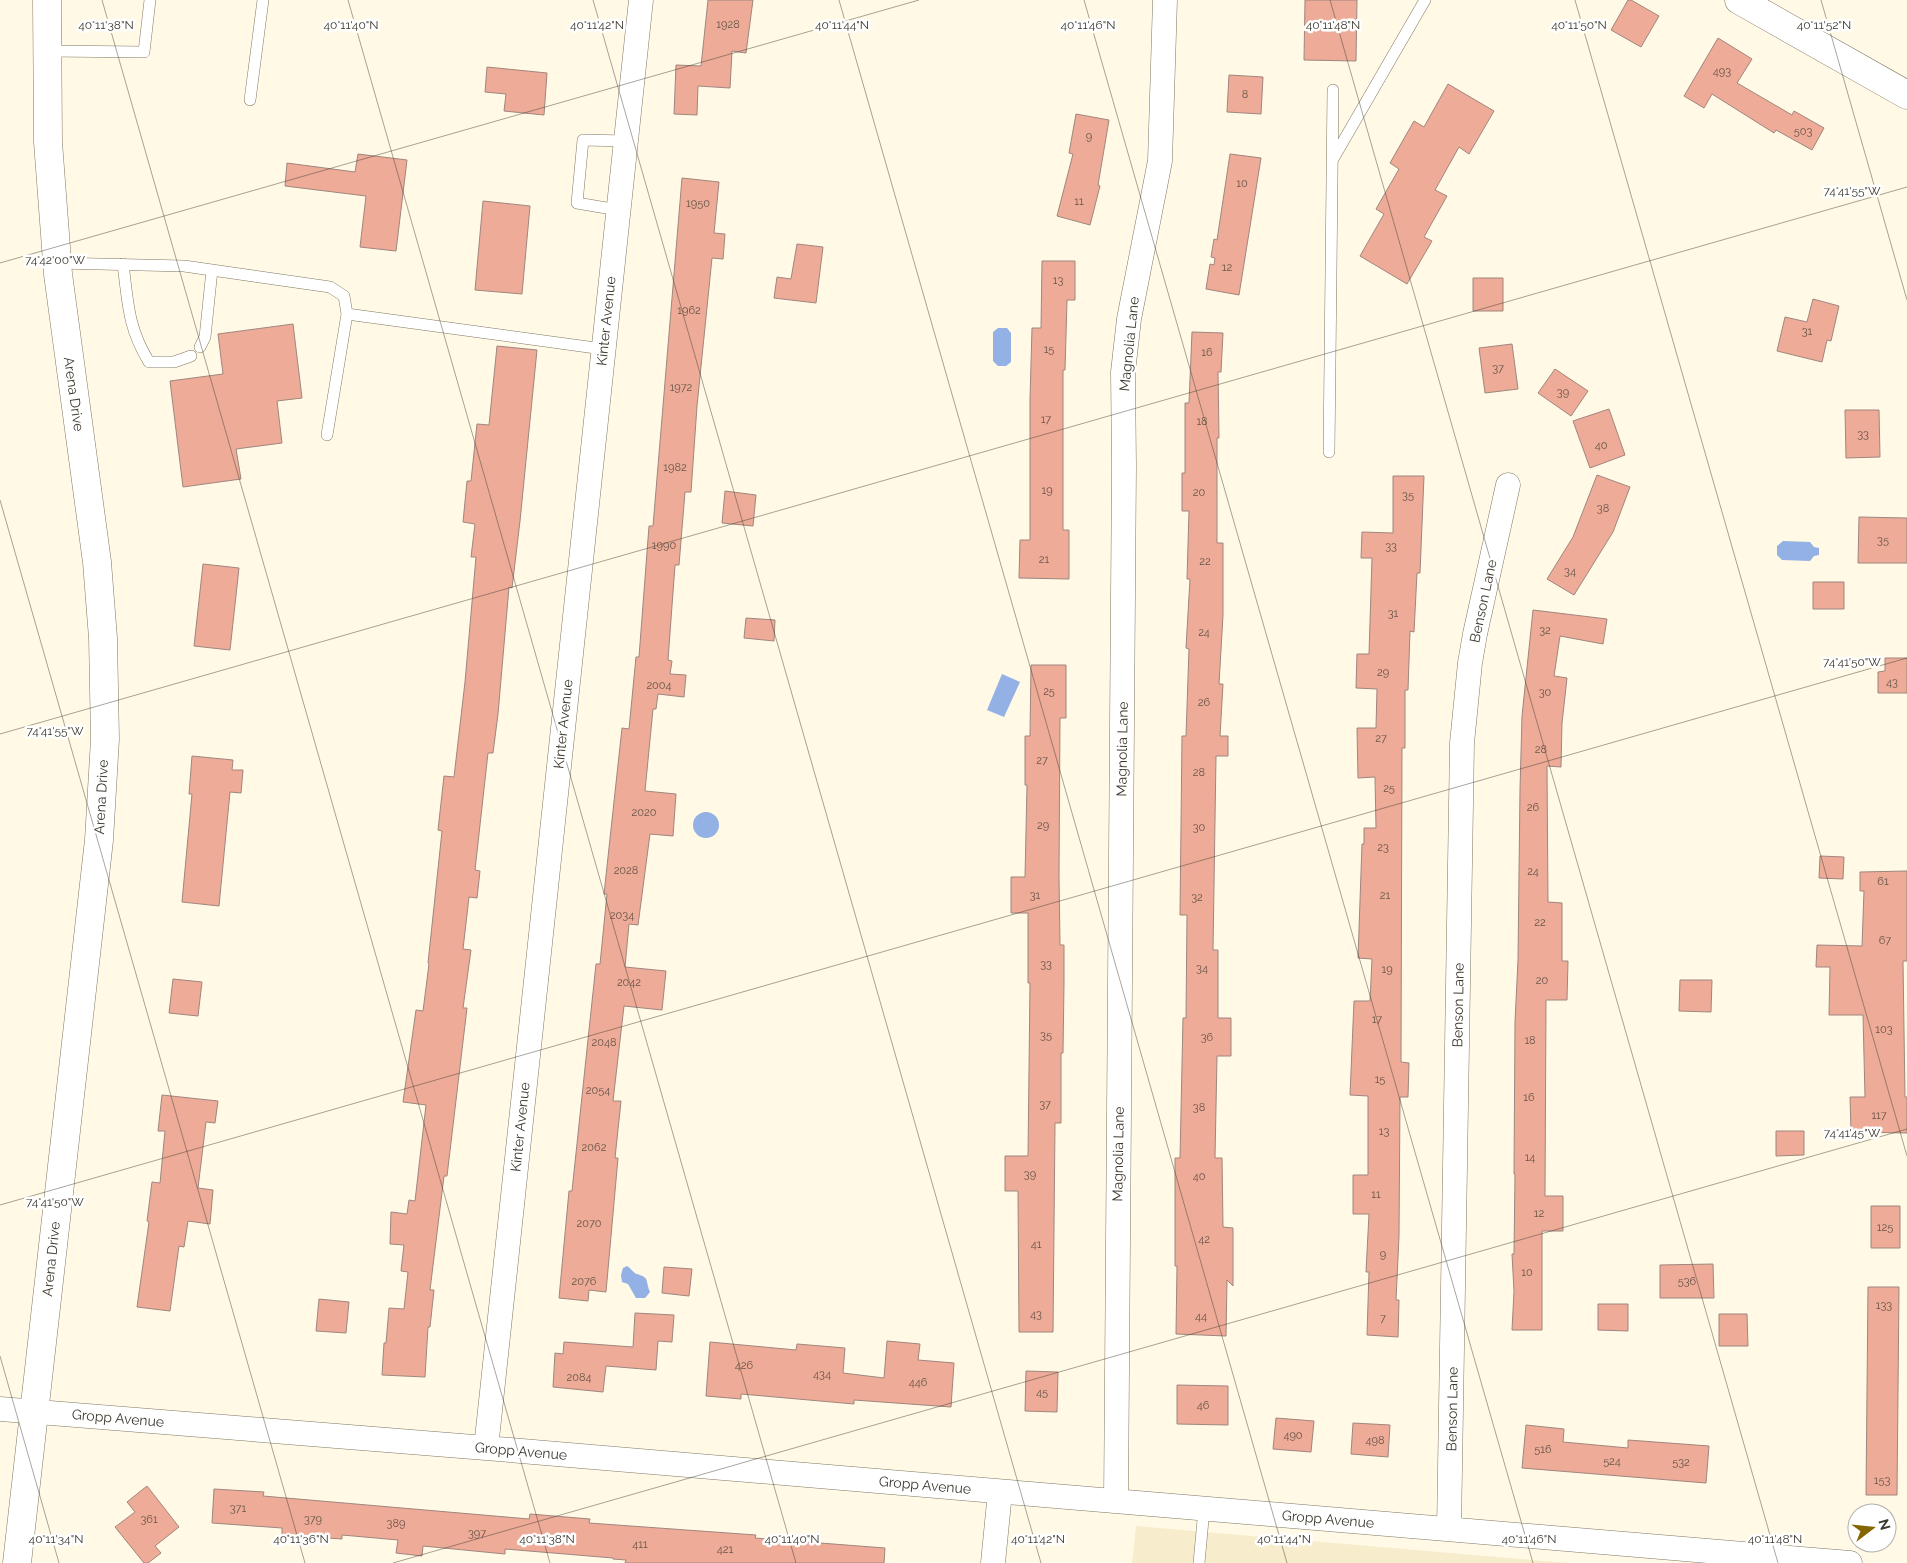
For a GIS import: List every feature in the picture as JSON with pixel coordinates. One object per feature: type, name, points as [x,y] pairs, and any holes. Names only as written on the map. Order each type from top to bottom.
[{"type":"main road","name":"Arena Drive","points":[[17,1563],[99,840],[105,739],[103,638],[97,562],[57,263],[48,142],[47,0]]},
{"type":"main road","points":[[1739,0],[1907,95]]},
{"type":"street","name":"Kinter Avenue","points":[[486,1448],[641,0]]},
{"type":"street","name":"Magnolia Lane","points":[[1116,1501],[1124,466],[1123,372],[1129,319],[1160,161],[1165,0]]},
{"type":"street","name":"Benson Lane","points":[[1449,1529],[1462,743],[1474,644],[1508,485]]},
{"type":"street","name":"Gropp Avenue","points":[[0,1409],[1850,1563]]},
{"type":"street","points":[[993,1563],[1000,1492]]},
{"type":"lane","points":[[46,51],[144,52],[150,0]]},
{"type":"lane","points":[[250,100],[262,0]]},
{"type":"lane","points":[[1332,160],[1425,0]]},
{"type":"lane","points":[[1329,452],[1333,90]]},
{"type":"lane","points":[[618,210],[577,203],[583,140],[626,141]]},
{"type":"lane","points":[[57,263],[184,266],[330,287],[344,296],[347,314],[327,435]]},
{"type":"lane","points":[[123,264],[131,325],[138,344],[150,362],[174,362],[191,356]]},
{"type":"lane","points":[[200,347],[205,337],[212,270]]},
{"type":"lane","points":[[347,314],[603,349]]},
{"type":"lane","points":[[1199,1563],[1204,1509]]},
{"type":"shaded area","points":[[1136,1526],[1568,1563],[1132,1563]]},
{"type":"water","points":[[998,328],[1007,328],[1011,333],[1011,362],[1006,366],[998,366],[993,361],[993,332]]},
{"type":"water","points":[[1783,541],[1810,542],[1814,547],[1819,548],[1819,555],[1814,556],[1810,561],[1782,560],[1777,555],[1777,546]]},
{"type":"water","points":[[1002,674],[1020,682],[1004,717],[987,710]]},
{"type":"water","points":[[706,812],[715,816],[719,825],[715,834],[706,838],[697,834],[693,825],[697,816]]},
{"type":"water","points":[[627,1266],[646,1280],[650,1292],[645,1298],[636,1298],[628,1284],[622,1282],[623,1268]]},
{"type":"building","points":[[708,0],[753,0],[746,53],[732,51],[730,88],[698,86],[697,115],[674,114],[676,65],[701,66]]},
{"type":"building","points":[[1305,0],[1357,0],[1356,61],[1304,60]]},
{"type":"building","points":[[1628,0],[1659,16],[1641,47],[1611,30]]},
{"type":"building","points":[[1718,38],[1752,59],[1737,83],[1792,115],[1794,111],[1824,128],[1812,150],[1776,130],[1774,133],[1712,94],[1704,108],[1684,96]]},
{"type":"building","points":[[487,67],[547,73],[544,115],[504,111],[506,94],[485,92]]},
{"type":"building","points":[[1229,75],[1263,77],[1261,114],[1227,112]]},
{"type":"building","points":[[1448,84],[1494,111],[1469,154],[1459,147],[1435,190],[1447,196],[1424,237],[1432,241],[1407,284],[1360,256],[1384,214],[1376,209],[1399,169],[1390,163],[1414,121],[1424,127]]},
{"type":"building","points":[[1076,114],[1109,120],[1098,185],[1100,186],[1090,225],[1057,216],[1073,154],[1069,153]]},
{"type":"building","points":[[358,154],[407,160],[396,251],[360,247],[366,196],[285,186],[287,163],[355,172]]},
{"type":"building","points":[[1230,154],[1261,158],[1239,295],[1206,289],[1210,264],[1214,265],[1215,258],[1211,257],[1214,239],[1217,240]]},
{"type":"building","points":[[682,178],[719,182],[714,233],[725,234],[723,259],[712,258],[697,406],[691,492],[685,492],[679,565],[675,565],[668,660],[672,661],[670,674],[686,675],[684,697],[658,694],[656,709],[653,709],[645,791],[676,794],[673,836],[650,834],[638,925],[629,924],[625,967],[666,971],[662,1010],[624,1006],[613,1101],[621,1101],[615,1158],[618,1158],[606,1292],[589,1290],[588,1301],[559,1298],[569,1191],[572,1191],[596,964],[600,964],[607,894],[604,894],[622,728],[629,729],[636,657],[639,657],[649,526],[653,526]]},
{"type":"building","points":[[483,201],[530,206],[522,294],[475,290]]},
{"type":"building","points":[[797,244],[823,247],[816,303],[774,298],[777,277],[791,279]]},
{"type":"building","points":[[1042,261],[1075,261],[1075,300],[1067,300],[1065,370],[1063,370],[1063,530],[1069,530],[1069,579],[1019,578],[1020,540],[1030,540],[1032,328],[1041,328]]},
{"type":"building","points":[[1473,278],[1503,278],[1503,311],[1473,311]]},
{"type":"building","points":[[1813,299],[1839,306],[1831,341],[1827,340],[1822,362],[1777,351],[1785,317],[1807,322]]},
{"type":"building","points":[[293,324],[302,398],[277,401],[282,443],[236,449],[241,479],[183,487],[170,381],[223,374],[218,334]]},
{"type":"building","points":[[1192,332],[1223,333],[1221,372],[1218,372],[1217,543],[1223,543],[1223,615],[1219,684],[1223,684],[1220,736],[1228,736],[1228,756],[1216,756],[1213,950],[1218,950],[1218,1018],[1231,1018],[1231,1056],[1217,1056],[1215,1158],[1222,1158],[1223,1227],[1233,1228],[1233,1286],[1227,1280],[1226,1336],[1176,1334],[1175,1158],[1180,1158],[1183,1018],[1186,1018],[1187,915],[1180,915],[1182,736],[1186,736],[1189,649],[1186,648],[1190,579],[1187,579],[1189,511],[1182,511],[1182,473],[1185,473],[1185,403],[1189,403]]},
{"type":"building","points":[[1512,344],[1518,389],[1485,393],[1479,348]]},
{"type":"building","points":[[497,346],[537,350],[520,521],[512,588],[509,587],[498,714],[493,753],[488,753],[475,870],[480,871],[477,898],[469,897],[463,949],[471,950],[463,1008],[467,1008],[447,1176],[444,1176],[430,1290],[434,1290],[430,1327],[428,1327],[425,1377],[382,1375],[389,1308],[404,1309],[408,1272],[401,1271],[404,1245],[390,1244],[391,1212],[407,1214],[409,1200],[415,1201],[426,1105],[403,1102],[416,1010],[423,1011],[429,964],[442,831],[438,830],[444,776],[454,777],[465,682],[476,557],[471,557],[475,524],[463,522],[467,481],[471,481],[477,424],[489,425]]},
{"type":"building","points":[[1555,369],[1588,391],[1571,416],[1538,393]]},
{"type":"building","points":[[1609,409],[1625,455],[1590,468],[1573,421]]},
{"type":"building","points":[[1845,410],[1879,410],[1880,457],[1846,458]]},
{"type":"building","points":[[1597,475],[1630,487],[1613,532],[1574,595],[1547,579],[1573,537]]},
{"type":"building","points":[[1393,476],[1424,476],[1420,573],[1417,573],[1414,632],[1410,631],[1408,690],[1405,690],[1405,748],[1402,748],[1401,1062],[1409,1063],[1408,1097],[1400,1097],[1399,1236],[1396,1300],[1399,1300],[1398,1337],[1367,1335],[1369,1272],[1366,1272],[1369,1214],[1353,1214],[1353,1175],[1368,1175],[1368,1096],[1350,1095],[1354,1001],[1370,1001],[1372,959],[1358,958],[1362,844],[1364,844],[1364,828],[1376,828],[1375,777],[1358,778],[1357,728],[1376,728],[1377,689],[1356,688],[1357,654],[1369,654],[1372,558],[1361,558],[1362,532],[1393,533]]},
{"type":"building","points":[[725,491],[756,495],[753,526],[722,523]]},
{"type":"building","points":[[1859,517],[1907,518],[1907,563],[1858,563]]},
{"type":"building","points":[[203,564],[239,568],[230,650],[194,646]]},
{"type":"building","points":[[1813,582],[1844,582],[1844,609],[1813,609]]},
{"type":"building","points":[[1533,610],[1607,619],[1603,644],[1560,636],[1554,676],[1567,678],[1562,723],[1561,767],[1547,766],[1548,902],[1562,903],[1562,961],[1568,961],[1567,1000],[1546,1000],[1545,1196],[1563,1196],[1563,1231],[1542,1231],[1542,1330],[1512,1330],[1514,1291],[1512,1254],[1514,1254],[1515,1022],[1518,960],[1522,716]]},
{"type":"building","points":[[746,618],[775,620],[774,641],[744,638]]},
{"type":"building","points":[[1885,658],[1907,658],[1907,693],[1878,693],[1878,672],[1885,671]]},
{"type":"building","points":[[1031,665],[1066,665],[1066,718],[1060,718],[1060,945],[1064,945],[1064,983],[1061,1123],[1055,1123],[1053,1332],[1019,1332],[1018,1191],[1005,1191],[1005,1156],[1028,1156],[1030,983],[1028,983],[1028,913],[1011,913],[1011,877],[1025,877],[1027,785],[1025,785],[1025,736],[1030,736]]},
{"type":"building","points":[[192,756],[233,760],[232,770],[243,770],[241,793],[230,792],[219,906],[182,902],[192,794],[189,794]]},
{"type":"building","points":[[1820,856],[1844,857],[1843,879],[1819,878]]},
{"type":"building","points":[[1907,871],[1907,961],[1903,961],[1907,1133],[1851,1132],[1850,1097],[1865,1097],[1863,1015],[1829,1015],[1830,967],[1816,967],[1817,945],[1862,946],[1864,891],[1860,891],[1860,872]]},
{"type":"building","points":[[173,979],[202,982],[198,1016],[169,1013]]},
{"type":"building","points":[[1680,980],[1712,980],[1711,1012],[1679,1011]]},
{"type":"building","points":[[162,1095],[218,1101],[215,1123],[206,1122],[198,1188],[213,1190],[210,1224],[188,1221],[184,1247],[179,1246],[170,1311],[137,1307],[149,1222],[147,1221],[152,1182],[160,1183],[165,1131],[158,1131]]},
{"type":"building","points":[[1776,1131],[1804,1131],[1804,1155],[1776,1156]]},
{"type":"building","points":[[1871,1206],[1900,1206],[1900,1248],[1871,1248]]},
{"type":"building","points":[[1713,1264],[1714,1298],[1660,1298],[1660,1265]]},
{"type":"building","points":[[664,1267],[692,1269],[689,1296],[662,1293]]},
{"type":"building","points":[[1868,1287],[1899,1287],[1897,1495],[1866,1495]]},
{"type":"building","points":[[319,1299],[349,1302],[346,1333],[316,1331]]},
{"type":"building","points":[[1598,1304],[1628,1304],[1628,1331],[1598,1330]]},
{"type":"building","points":[[635,1313],[674,1315],[672,1342],[658,1341],[656,1370],[606,1366],[603,1392],[553,1387],[555,1353],[563,1354],[564,1342],[633,1347]]},
{"type":"building","points":[[1719,1314],[1747,1314],[1748,1346],[1719,1346]]},
{"type":"building","points":[[887,1341],[920,1344],[918,1360],[954,1363],[951,1407],[854,1400],[854,1404],[741,1394],[741,1399],[706,1396],[710,1342],[796,1350],[797,1344],[845,1348],[843,1373],[884,1378]]},
{"type":"building","points":[[1026,1371],[1058,1372],[1057,1412],[1025,1411]]},
{"type":"building","points":[[1177,1385],[1228,1386],[1228,1425],[1177,1424]]},
{"type":"building","points":[[1276,1418],[1314,1421],[1311,1452],[1273,1449]]},
{"type":"building","points":[[1353,1423],[1390,1425],[1388,1457],[1351,1454]]},
{"type":"building","points":[[1526,1425],[1564,1429],[1563,1442],[1628,1448],[1628,1440],[1709,1446],[1706,1483],[1522,1468]]},
{"type":"building","points":[[147,1486],[179,1527],[155,1546],[161,1553],[148,1563],[144,1563],[115,1527],[135,1512],[127,1502]]},
{"type":"building","points":[[214,1489],[264,1492],[263,1496],[529,1519],[530,1514],[590,1519],[589,1523],[756,1535],[755,1538],[885,1548],[884,1563],[625,1563],[626,1560],[613,1558],[505,1549],[505,1554],[423,1546],[422,1556],[396,1553],[398,1540],[342,1535],[342,1539],[282,1535],[282,1528],[212,1523]]}]
